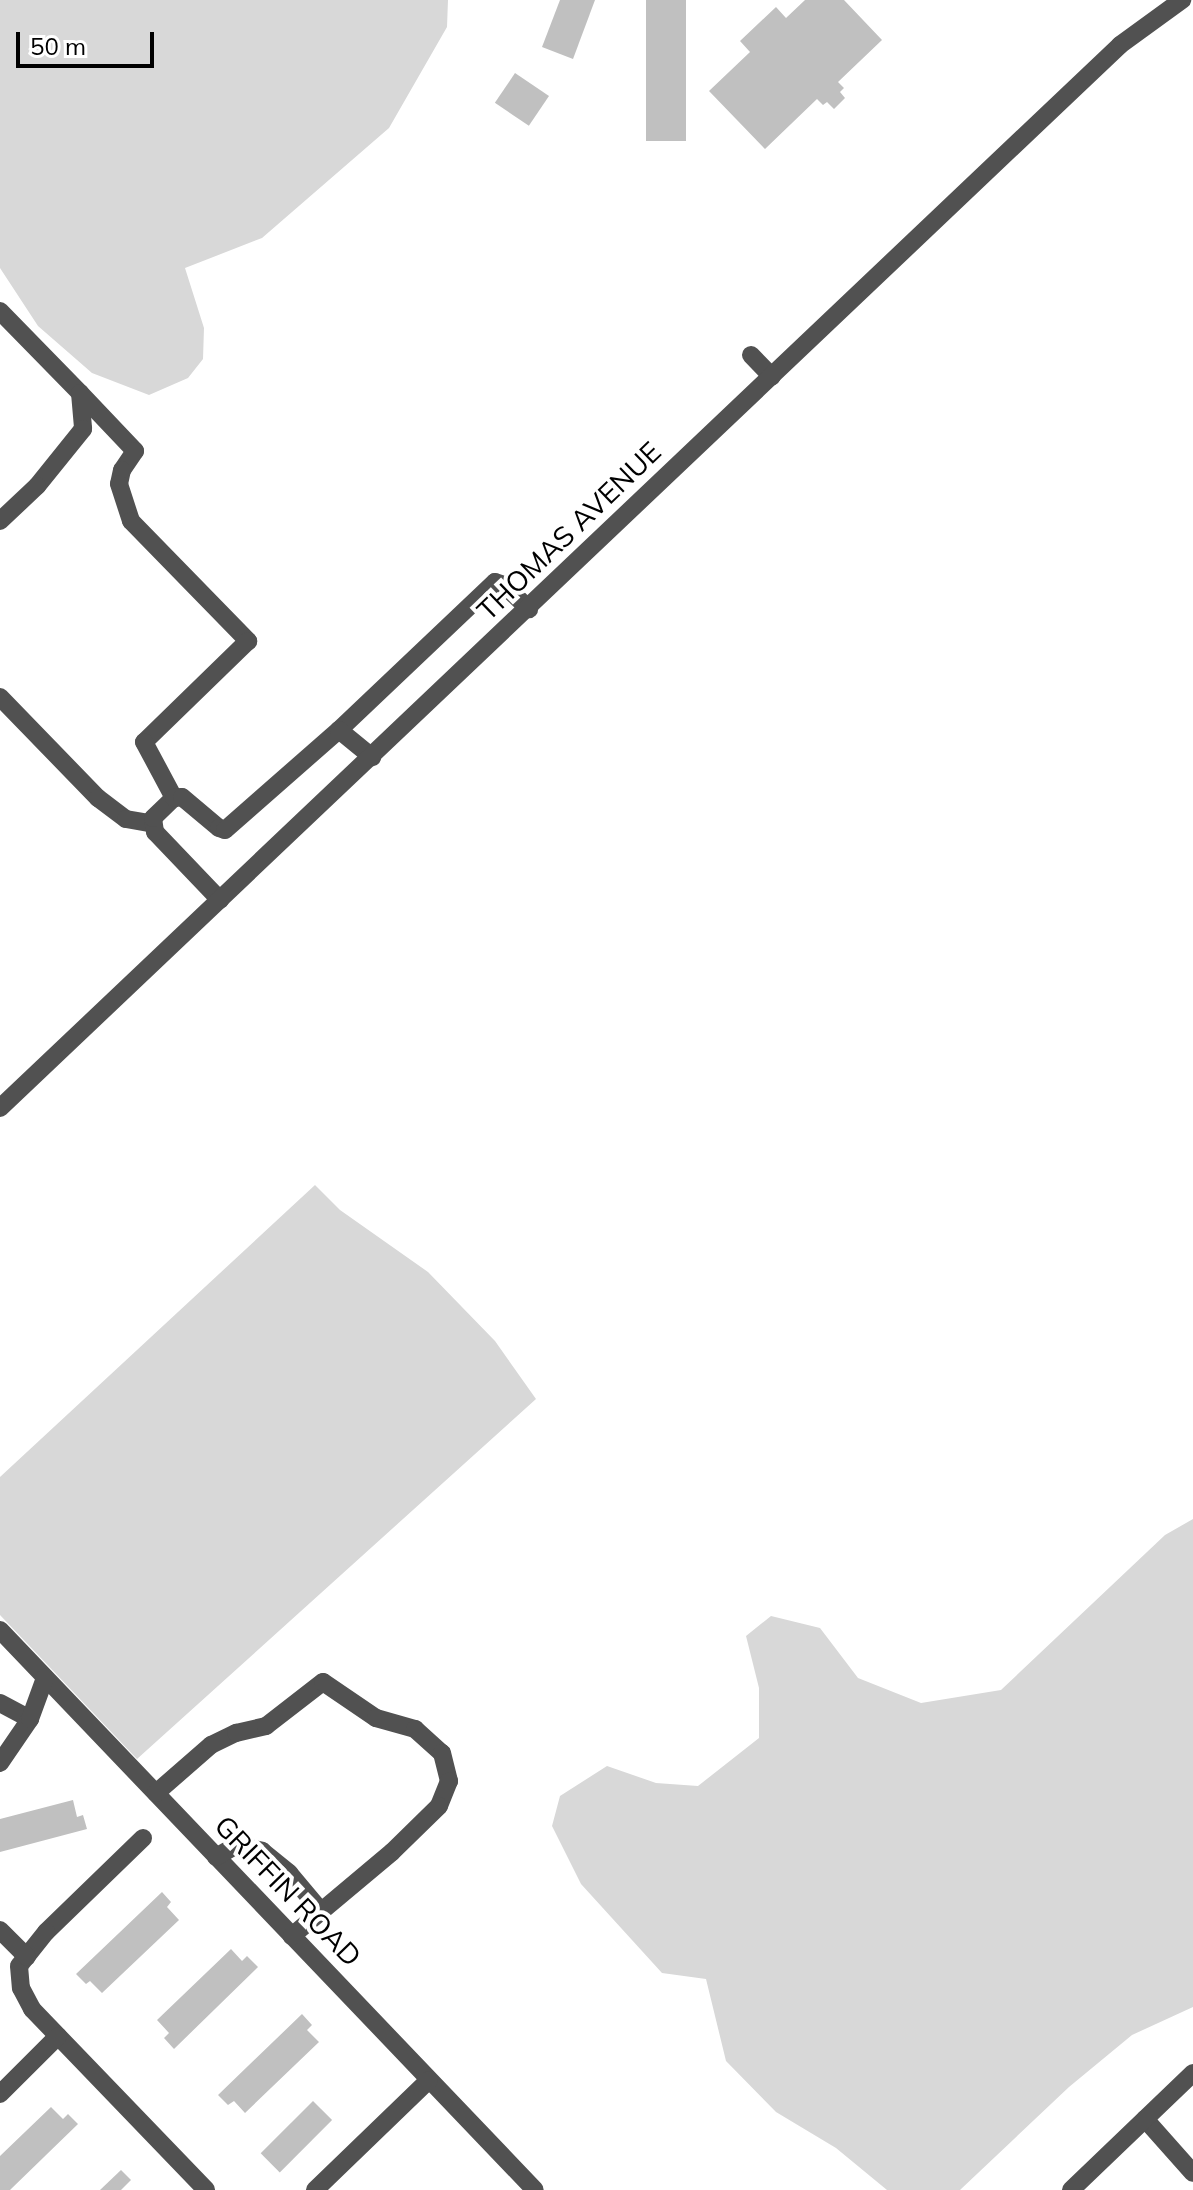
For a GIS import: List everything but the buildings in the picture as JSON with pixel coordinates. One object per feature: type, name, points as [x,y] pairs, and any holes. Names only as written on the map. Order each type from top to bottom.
[{"type":"street","name":"THOMAS AVENUE","points":[[0,1108],[1120,45],[1182,0]]},
{"type":"street","points":[[0,311],[135,451],[122,470],[119,484],[131,521],[248,641],[144,742],[174,798]]},
{"type":"street","points":[[751,355],[772,377]]},
{"type":"street","points":[[0,521],[37,486],[83,429],[80,393]]},
{"type":"street","points":[[220,900],[155,832],[153,818],[174,798],[182,797],[225,830],[339,730],[495,582],[504,585],[529,609]]},
{"type":"street","points":[[0,697],[98,798],[126,819],[153,824]]},
{"type":"street","points":[[339,730],[372,757]]},
{"type":"street","name":"GRIFFIN ROAD","points":[[0,1630],[535,2190]]},
{"type":"street","points":[[0,1763],[30,1719],[45,1678]]},
{"type":"street","points":[[156,1793],[211,1745],[236,1733],[266,1726],[323,1682],[376,1718],[415,1729],[442,1753],[449,1781],[439,1806],[392,1852],[292,1936]]},
{"type":"street","points":[[0,1703],[30,1719]]},
{"type":"street","points":[[143,1838],[46,1932],[19,1966],[21,1988],[32,2009],[206,2190]]},
{"type":"street","points":[[216,1857],[237,1845],[262,1851],[289,1873],[320,1910]]},
{"type":"street","points":[[0,1930],[27,1957]]},
{"type":"street","points":[[0,2094],[58,2036]]},
{"type":"street","points":[[1071,2190],[1193,2073]]},
{"type":"street","points":[[315,2190],[429,2080]]},
{"type":"street","points":[[1145,2119],[1193,2173]]},
{"type":"shaded area","points":[[0,0],[448,0],[447,27],[389,128],[262,238],[185,268],[204,328],[203,359],[188,378],[149,395],[92,373],[38,326],[0,268]]},
{"type":"shaded area","points":[[315,1185],[340,1210],[428,1272],[495,1341],[536,1399],[137,1759],[0,1615],[0,1477]]},
{"type":"shaded area","points":[[1193,1519],[1193,2007],[1132,2035],[1069,2087],[960,2190],[887,2190],[836,2148],[776,2112],[726,2061],[706,1979],[662,1973],[581,1884],[552,1826],[560,1796],[607,1766],[656,1783],[698,1786],[759,1738],[759,1688],[746,1636],[771,1616],[820,1628],[858,1678],[921,1703],[1001,1690],[1165,1535]]}]
